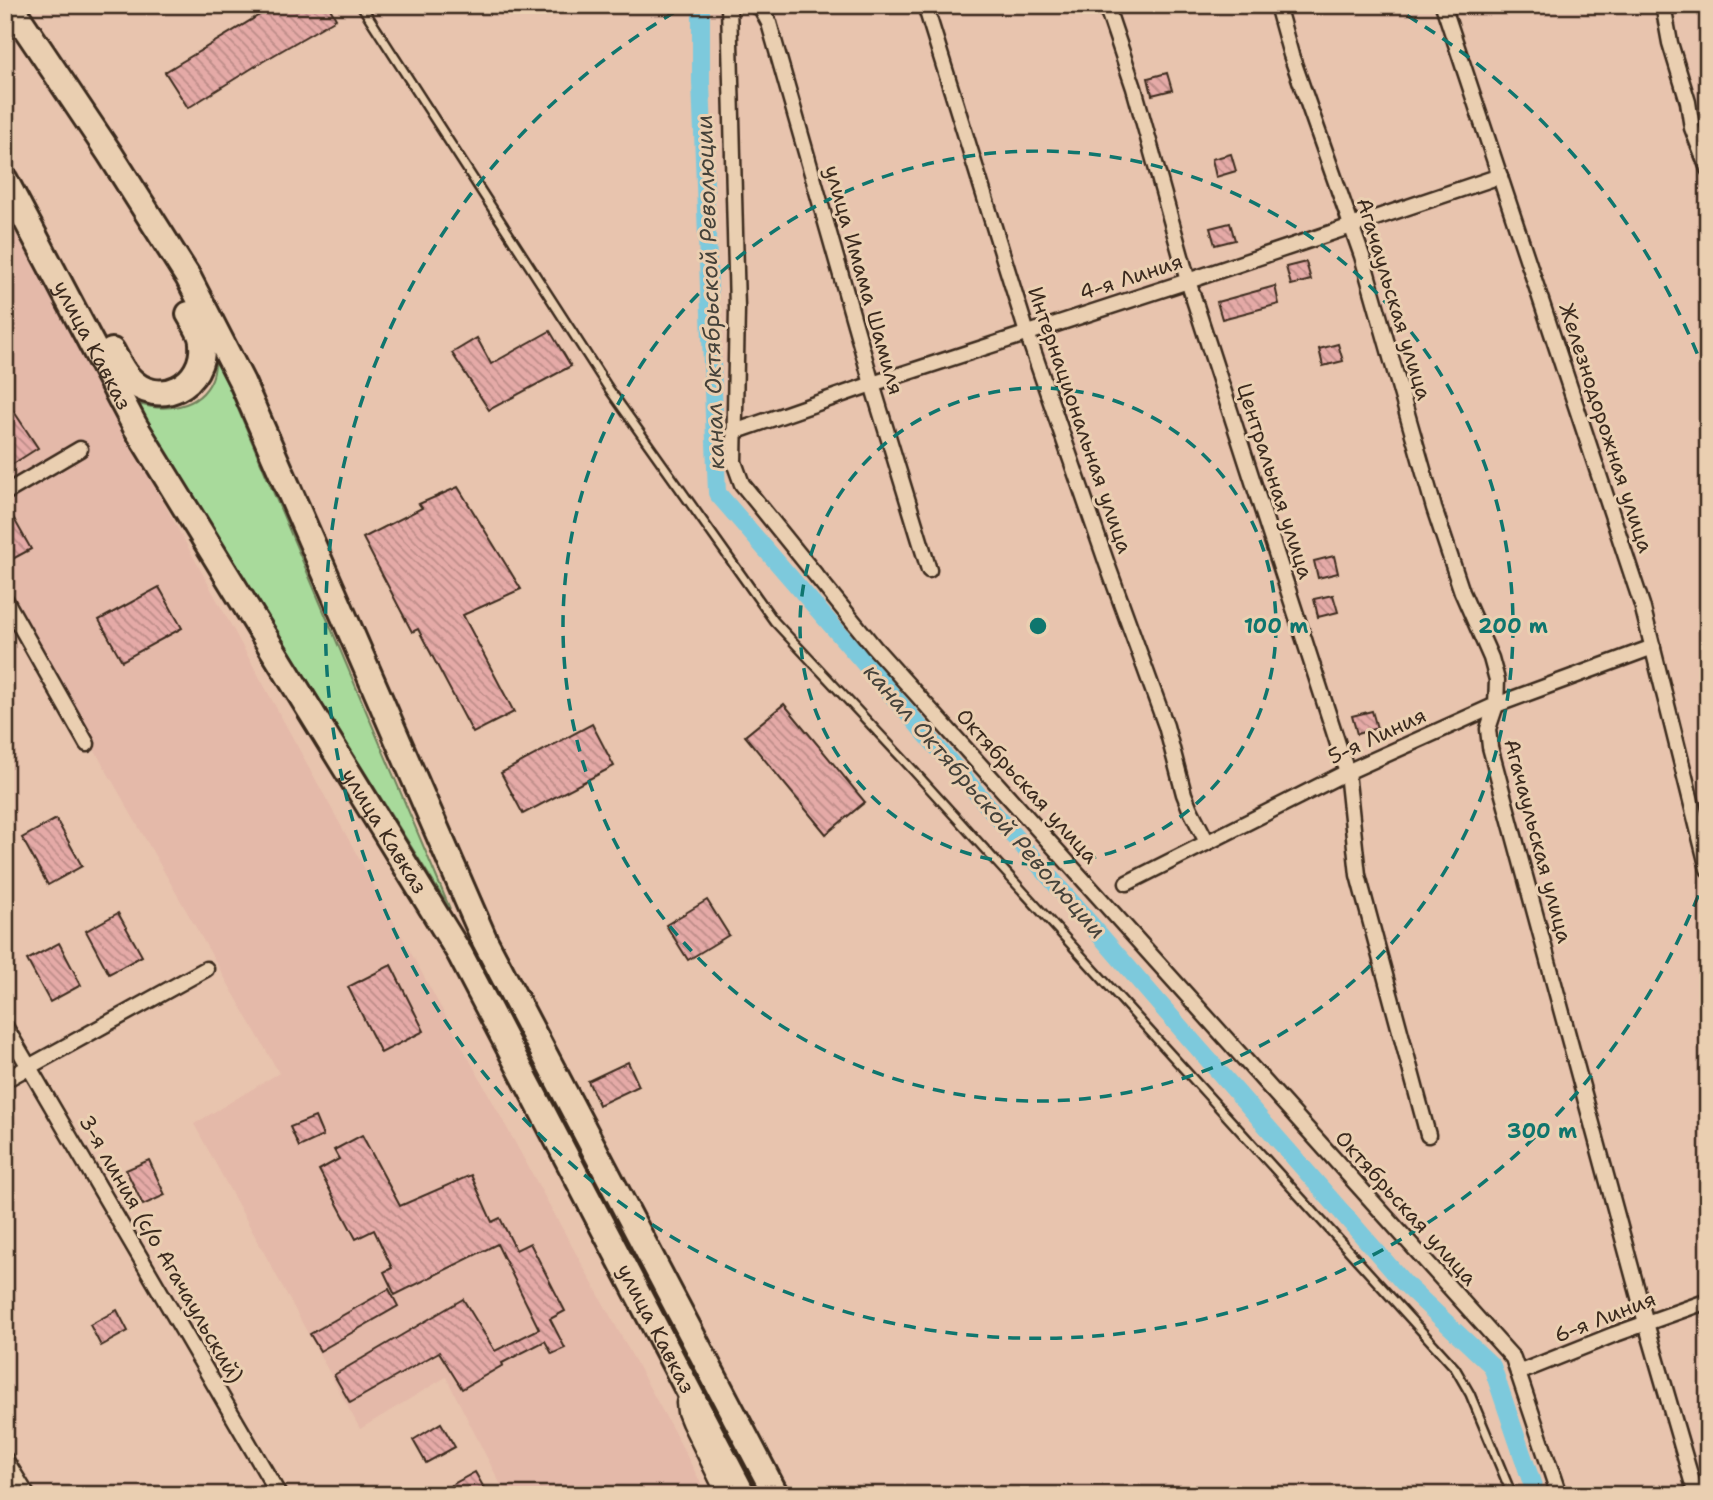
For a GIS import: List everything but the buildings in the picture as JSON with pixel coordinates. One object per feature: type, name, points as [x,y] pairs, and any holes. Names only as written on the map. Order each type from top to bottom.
[{"type":"highway","points":[[9,187],[130,379],[147,390],[163,392],[181,388],[195,376],[202,358],[202,340],[110,154],[10,5]]},
{"type":"highway","name":"улица Кавказ","points":[[110,154],[188,277],[242,382],[485,941],[776,1495]]},
{"type":"highway","name":"улица Кавказ","points":[[9,187],[135,426],[460,954],[743,1495]]},
{"type":"street","name":"Октябрьская улица","points":[[729,5],[737,308],[734,462],[742,484],[874,647],[1513,1358],[1560,1495]]},
{"type":"street","name":"улица Имама Шамиля","points":[[754,5],[761,8],[769,23],[872,384],[929,570]]},
{"type":"street","name":"Интернациональная улица","points":[[925,5],[1027,333],[1166,726],[1184,794],[1207,842]]},
{"type":"street","name":"Центральная улица","points":[[1106,5],[1134,88],[1188,281],[1347,772],[1358,875],[1428,1135]]},
{"type":"street","name":"Агачаульская улица","points":[[1277,5],[1291,55],[1362,256],[1434,508],[1462,592],[1491,657],[1497,680],[1496,705],[1488,729],[1490,747],[1646,1323],[1696,1495]]},
{"type":"street","name":"Железнодорожная улица","points":[[1443,5],[1642,605],[1708,869]]},
{"type":"street","points":[[1663,5],[1692,128],[1708,169]]},
{"type":"street","name":"4-я Линия","points":[[734,432],[1500,176]]},
{"type":"street","points":[[5,494],[80,449]]},
{"type":"street","points":[[5,599],[87,744]]},
{"type":"street","name":"5-я Линия","points":[[1127,883],[1347,772],[1496,705],[1653,647]]},
{"type":"street","points":[[5,1080],[206,969]]},
{"type":"street","name":"3-я линия (с/о Агачаульский)","points":[[5,1026],[279,1495]]},
{"type":"street","name":"6-я Линия","points":[[1518,1373],[1708,1301]]},
{"type":"street","points":[[684,1382],[687,1412],[727,1495]]},
{"type":"street","points":[[5,1458],[27,1495]]},
{"type":"lane","points":[[361,5],[609,389],[774,621],[913,770],[1455,1368],[1471,1394],[1512,1495]]},
{"type":"shaded area","points":[[5,214],[707,1495],[506,1495],[446,1377],[360,1429],[194,1124],[279,1073],[5,593]]},
{"type":"green space","points":[[216,357],[450,909],[135,403],[168,408],[189,403],[206,389],[213,376]]},
{"type":"waterway","name":"канал Октябрьской Революции","points":[[701,5],[701,82],[717,493],[1403,1282],[1492,1366],[1536,1495]]}]
